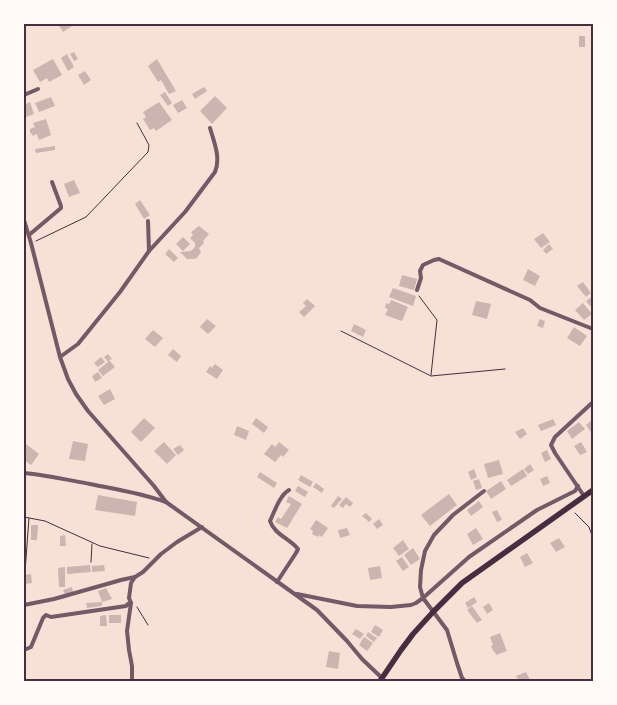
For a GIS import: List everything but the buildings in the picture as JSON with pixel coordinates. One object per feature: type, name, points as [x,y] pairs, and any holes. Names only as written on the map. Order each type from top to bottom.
[{"type":"main road","points":[[381,680],[401,650],[433,612],[462,584],[593,490]]},
{"type":"street","points":[[24,95],[38,89]]},
{"type":"street","points":[[60,357],[78,344],[120,292],[149,251],[184,212],[215,172],[218,160],[210,128]]},
{"type":"street","points":[[28,234],[62,206],[52,182]]},
{"type":"street","points":[[24,220],[60,357],[68,379],[88,411],[166,502]]},
{"type":"street","points":[[148,221],[149,251]]},
{"type":"street","points":[[416,290],[421,278],[420,268],[434,260],[440,259],[530,300],[540,308],[593,330]]},
{"type":"street","points":[[584,496],[551,445],[555,437],[593,402]]},
{"type":"street","points":[[24,474],[44,475],[118,489],[166,502],[317,610],[381,680]]},
{"type":"street","points":[[294,594],[357,606],[390,607],[411,605],[423,598],[469,557],[537,510],[575,491],[578,486]]},
{"type":"street","points":[[277,582],[298,549],[270,525],[270,521],[282,496],[289,490]]},
{"type":"street","points":[[465,681],[462,678],[447,630],[423,598],[420,587],[421,570],[425,551],[434,535],[453,515],[484,491]]},
{"type":"street","points":[[132,681],[127,631],[131,603],[131,584],[154,560],[177,542],[202,527]]},
{"type":"street","points":[[24,605],[136,577]]},
{"type":"street","points":[[24,650],[31,647],[46,615],[51,617],[126,606],[131,603]]},
{"type":"path","points":[[31,243],[86,217],[148,152],[148,145],[138,123]]},
{"type":"path","points":[[416,290],[419,297],[437,320],[431,376]]},
{"type":"path","points":[[342,331],[431,376],[505,369]]},
{"type":"path","points":[[568,507],[589,527],[593,538]]},
{"type":"path","points":[[24,517],[45,521],[100,546],[154,560]]},
{"type":"path","points":[[25,572],[29,518]]},
{"type":"path","points":[[92,543],[92,562]]},
{"type":"path","points":[[130,594],[148,625]]}]
